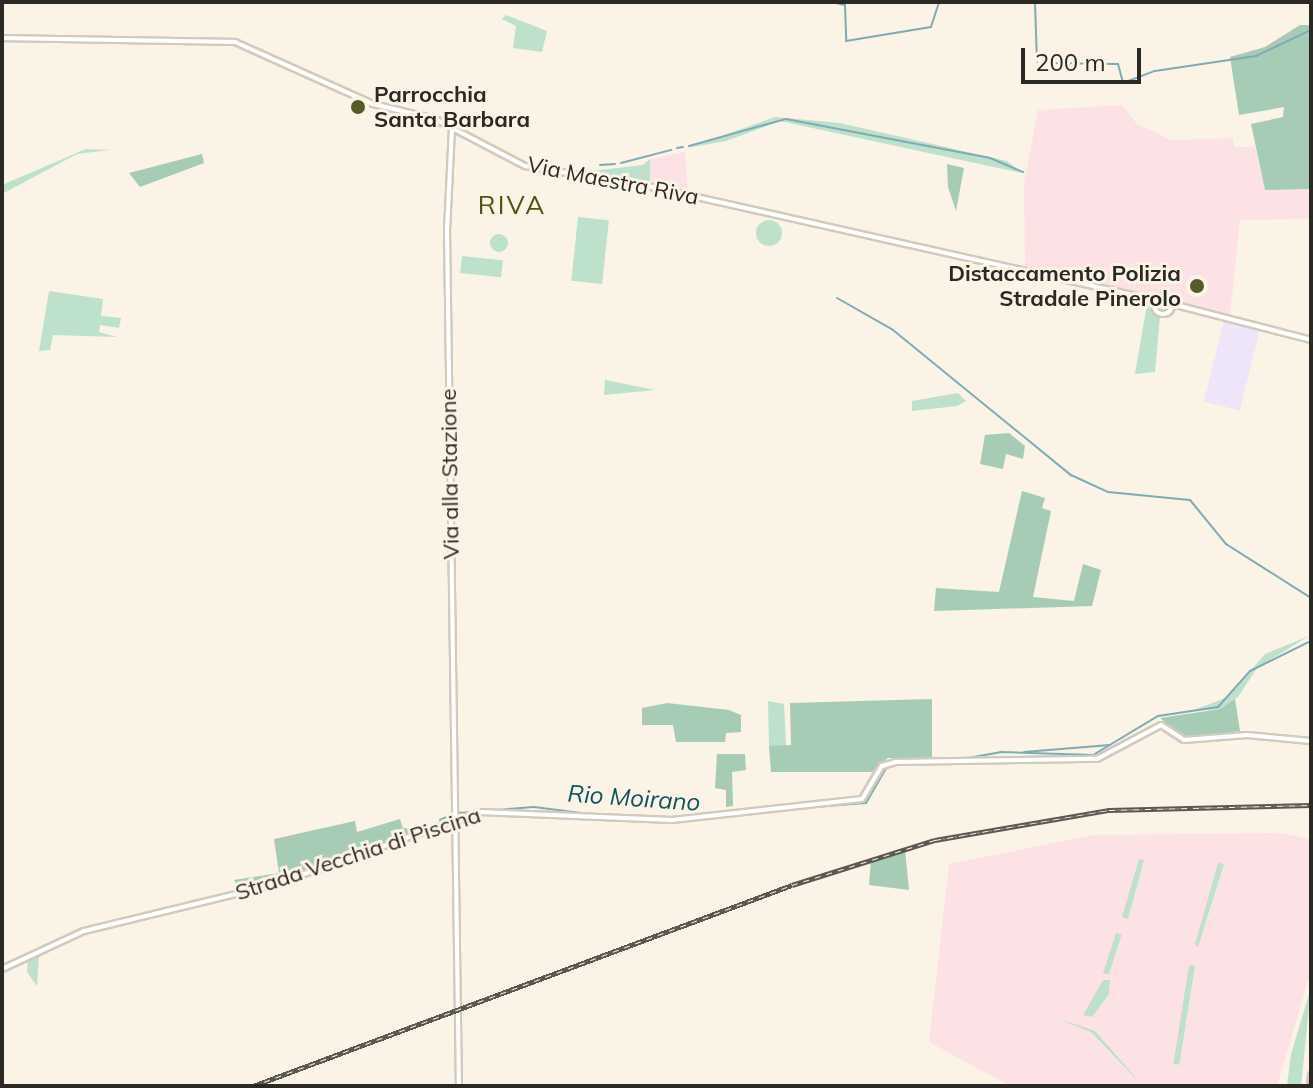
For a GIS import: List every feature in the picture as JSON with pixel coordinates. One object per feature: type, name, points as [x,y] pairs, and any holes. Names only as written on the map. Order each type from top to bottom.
[{"type":"main road","points":[[1310,1086],[1311,1075]]},
{"type":"street","name":"Via Maestra Riva","points":[[2,38],[235,42],[373,104],[452,128],[525,166],[909,247],[1154,303]]},
{"type":"street","name":"Via alla Stazione","points":[[452,128],[447,231],[459,1086]]},
{"type":"street","points":[[1181,309],[1170,311],[1154,303],[1164,295],[1181,309],[1311,340]]},
{"type":"street","points":[[1170,311],[1172,304]]},
{"type":"street","name":"Strada Vecchia di Piscina","points":[[2,969],[84,931],[273,885],[455,820],[496,811],[643,819],[862,799],[882,766],[896,762],[1097,759],[1161,725],[1184,740],[1247,735],[1311,741]]},
{"type":"shaded area","points":[[1122,105],[1137,124],[1172,140],[1233,138],[1234,147],[1255,147],[1265,190],[1311,189],[1311,219],[1240,220],[1230,315],[1178,304],[1171,294],[1146,297],[1025,270],[1024,184],[1038,110]]},
{"type":"shaded area","points":[[685,152],[688,192],[650,184],[650,159]]},
{"type":"shaded area","points":[[1224,321],[1260,330],[1240,410],[1204,402]]},
{"type":"shaded area","points":[[1282,833],[1311,840],[1311,970],[1277,1086],[1010,1086],[929,1042],[949,864],[1094,835]]},
{"type":"green space","points":[[506,15],[547,31],[542,52],[513,48],[516,26],[502,19]]},
{"type":"green space","points":[[1300,25],[1311,25],[1311,189],[1265,190],[1251,124],[1283,117],[1284,107],[1239,115],[1230,57],[1265,47]]},
{"type":"green space","points":[[775,117],[840,123],[1007,161],[1022,173],[780,121],[726,141],[687,148]]},
{"type":"green space","points":[[86,149],[110,150],[77,154],[2,194],[2,185]]},
{"type":"green space","points":[[202,154],[204,163],[140,187],[129,173]]},
{"type":"green space","points":[[650,159],[650,184],[583,172],[643,165]]},
{"type":"green space","points":[[947,164],[964,168],[956,211],[948,187]]},
{"type":"green space","points":[[578,217],[609,220],[602,284],[571,281]]},
{"type":"green space","points":[[769,220],[778,224],[782,233],[778,242],[769,246],[760,242],[756,233],[760,224]]},
{"type":"green space","points":[[499,234],[508,243],[499,252],[490,243]]},
{"type":"green space","points":[[462,256],[503,260],[501,277],[460,273]]},
{"type":"green space","points":[[49,291],[103,299],[101,316],[121,318],[119,328],[100,325],[99,332],[117,337],[53,335],[50,350],[39,351]]},
{"type":"green space","points":[[1147,304],[1160,316],[1155,372],[1135,374]]},
{"type":"green space","points":[[605,380],[655,390],[604,395]]},
{"type":"green space","points":[[958,393],[966,401],[957,406],[912,411],[912,401]]},
{"type":"green space","points":[[1009,433],[1025,446],[1023,459],[1006,454],[1003,469],[980,464],[985,435]]},
{"type":"green space","points":[[1022,491],[1045,498],[1042,508],[1051,511],[1033,597],[1074,601],[1083,564],[1101,570],[1092,606],[934,611],[936,588],[999,592]]},
{"type":"green space","points":[[1309,636],[1257,668],[1238,697],[1220,709],[1191,711],[1228,697],[1265,654]]},
{"type":"green space","points":[[932,699],[932,760],[888,758],[872,772],[771,772],[769,746],[791,745],[790,703]]},
{"type":"green space","points":[[1235,699],[1240,731],[1185,738],[1160,718],[1220,709]]},
{"type":"green space","points":[[768,701],[784,704],[786,746],[769,746]]},
{"type":"green space","points":[[667,703],[729,710],[741,715],[741,732],[726,733],[725,742],[676,742],[673,725],[642,725],[642,708]]},
{"type":"green space","points":[[717,754],[745,754],[746,770],[732,772],[733,806],[726,807],[726,790],[715,788]]},
{"type":"green space","points":[[400,819],[403,828],[426,827],[255,889],[240,891],[234,880],[279,873],[274,839],[355,821],[357,832]]},
{"type":"green space","points":[[905,850],[909,890],[869,885],[871,860]]},
{"type":"green space","points":[[1139,859],[1144,860],[1128,919],[1122,917]]},
{"type":"green space","points":[[1218,863],[1224,864],[1198,947],[1195,944]]},
{"type":"green space","points":[[1116,933],[1122,935],[1109,975],[1103,973]]},
{"type":"green space","points":[[39,955],[37,986],[27,972],[28,958]]},
{"type":"green space","points":[[1189,965],[1195,966],[1179,1065],[1173,1064]]},
{"type":"green space","points":[[1103,980],[1110,980],[1109,994],[1092,1017],[1083,1015]]},
{"type":"green space","points":[[1311,988],[1301,1086],[1287,1086],[1291,1054]]},
{"type":"green space","points":[[1056,1018],[1095,1031],[1143,1086],[1091,1032]]},
{"type":"waterway","points":[[831,2],[845,5],[846,41],[931,27],[939,2]]},
{"type":"waterway","points":[[1035,2],[1037,62]]},
{"type":"waterway","points":[[1043,63],[1118,64],[1123,83],[1155,71],[1256,56],[1311,30]]},
{"type":"waterway","points":[[689,146],[786,119],[990,158],[1023,172]]},
{"type":"waterway","points":[[677,148],[683,147]]},
{"type":"waterway","points":[[621,163],[671,150]]},
{"type":"waterway","points":[[600,165],[615,164]]},
{"type":"waterway","points":[[837,298],[893,330],[1071,475],[1108,492],[1190,500],[1226,544],[1311,598]]},
{"type":"waterway","name":"Rio Moirano","points":[[962,759],[1000,752],[1093,755],[1158,716],[1218,707],[1250,671],[1311,641]]},
{"type":"waterway","points":[[1024,752],[1110,745]]},
{"type":"waterway","points":[[887,762],[899,760]]},
{"type":"waterway","name":"Rio Moirano","points":[[801,808],[866,803],[886,769]]},
{"type":"waterway","name":"Rio Moirano","points":[[458,813],[534,807],[644,821],[707,818]]},
{"type":"waterway","name":"Rio Moirano","points":[[440,820],[453,814]]},
{"type":"waterway","name":"Rio Moirano","points":[[717,817],[739,815]]},
{"type":"railway","points":[[253,1086],[792,885],[935,840],[1109,810],[1311,805]]},
{"type":"place","name":"Parrocchia Santa Barbara","points":[[358,107]]},
{"type":"place","name":"Distaccamento Polizia Stradale Pinerolo","points":[[1197,286]]},
{"type":"district","name":"RIVA","points":[[512,205]]}]
